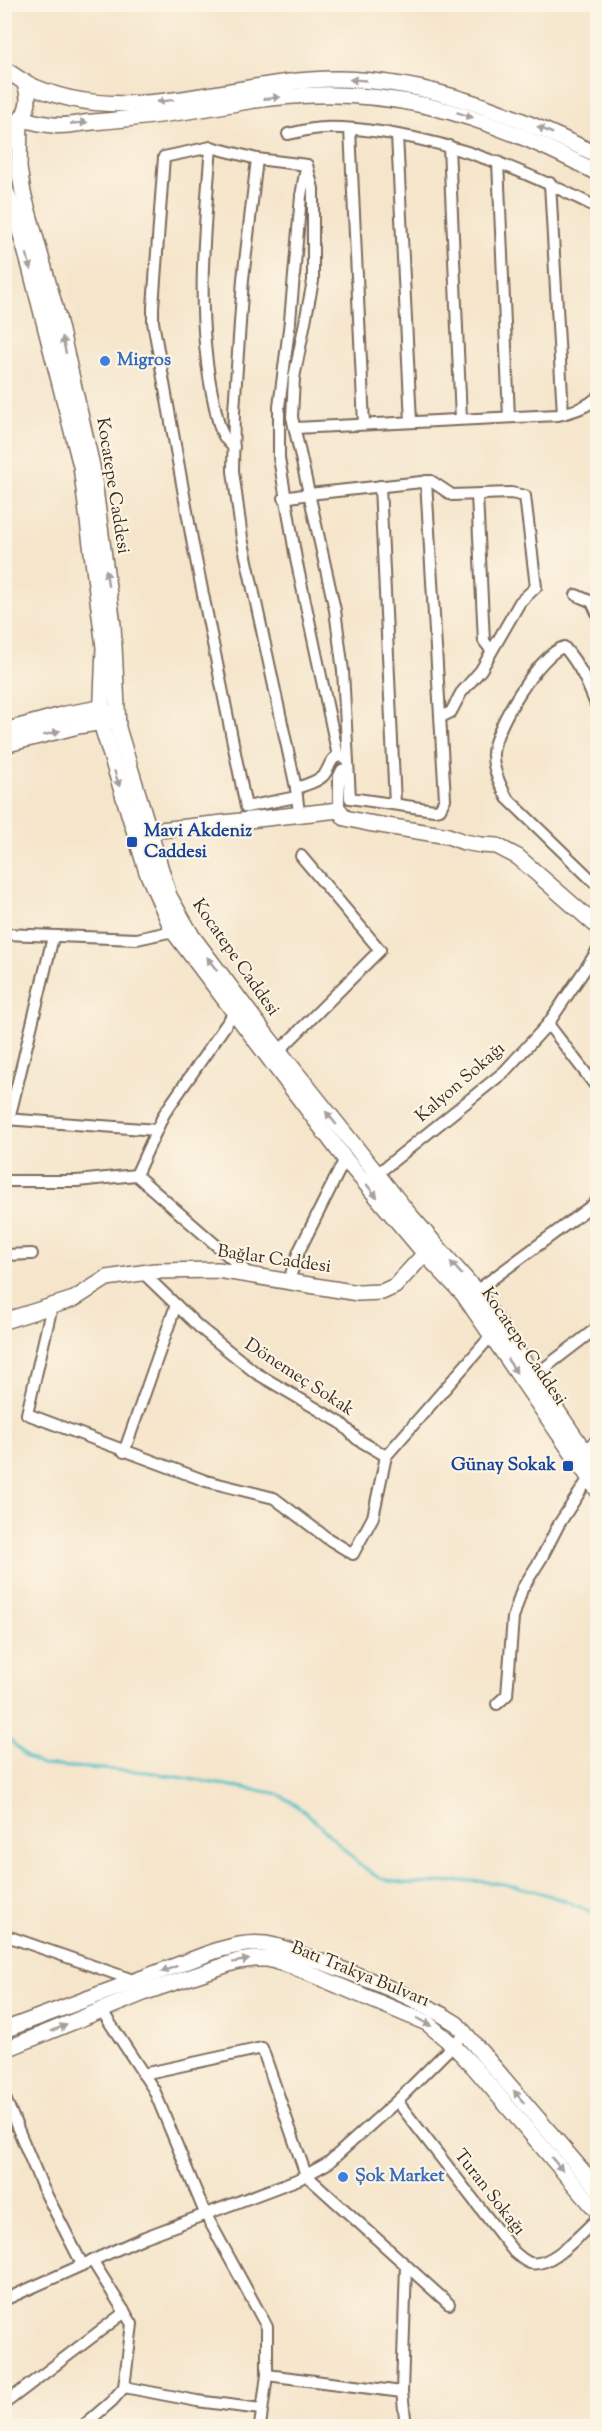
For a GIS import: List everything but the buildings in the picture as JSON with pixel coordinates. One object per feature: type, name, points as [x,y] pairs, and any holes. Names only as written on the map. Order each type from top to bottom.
[{"type":"main road","points":[[5,68],[24,81],[60,97],[135,103],[172,100],[287,81],[337,79],[386,82],[434,90],[497,110],[597,155]]},
{"type":"main road","name":"Kocatepe Caddesi","points":[[24,81],[29,98],[20,120],[19,168],[23,193],[58,318],[92,466],[113,625],[118,720],[153,891],[173,931],[345,1159],[429,1249],[476,1291],[584,1450],[595,1480]]},
{"type":"main road","points":[[20,146],[40,129],[55,125],[180,114],[285,97],[324,94],[371,96],[427,104],[470,117],[561,153],[597,173]]},
{"type":"main road","points":[[4,129],[20,120],[55,125]]},
{"type":"main road","name":"Kocatepe Caddesi","points":[[4,186],[16,217],[30,267],[81,466],[104,647],[104,678],[100,715],[143,835],[169,896],[181,919],[279,1051],[377,1174],[595,1480]]},
{"type":"main road","points":[[4,731],[66,714],[100,715],[118,720]]},
{"type":"main road","points":[[4,745],[78,726],[100,715]]},
{"type":"main road","points":[[143,835],[299,813],[339,810],[345,818],[368,824],[448,836],[481,846],[497,846],[518,857],[597,927]]},
{"type":"main road","name":"Bağlar Caddesi","points":[[4,1321],[74,1299],[107,1278],[143,1273],[218,1270],[358,1293],[382,1292],[395,1286],[429,1249]]},
{"type":"main road","name":"Batı Trakya Bulvarı","points":[[4,2030],[215,1951],[240,1944],[263,1944],[282,1948],[345,1971],[435,2010],[457,2024],[597,2189]]},
{"type":"main road","name":"Batı Trakya Bulvarı","points":[[4,2050],[146,1992],[237,1960],[268,1959],[292,1966],[427,2023],[453,2045],[597,2212]]},
{"type":"street","points":[[288,134],[324,128],[350,129],[397,135],[449,146],[498,162],[550,183],[597,208]]},
{"type":"street","points":[[350,129],[364,424]]},
{"type":"street","points":[[397,135],[411,422]]},
{"type":"street","points":[[449,146],[461,419]]},
{"type":"street","points":[[211,147],[201,296],[206,367],[221,431],[225,441],[234,447]]},
{"type":"street","points":[[307,165],[257,159],[211,147],[164,157],[153,322],[193,545],[246,807],[296,793],[319,779],[333,758],[345,760]]},
{"type":"street","points":[[257,159],[243,279],[233,471],[242,538],[299,813]]},
{"type":"street","points":[[498,162],[509,417]]},
{"type":"street","points":[[307,165],[312,189],[313,280],[294,378],[292,417],[335,610],[343,672],[345,760],[339,776],[339,810]]},
{"type":"street","points":[[307,165],[300,196],[290,321],[279,407],[279,459],[284,498],[345,760],[350,798],[434,810],[444,805],[441,717],[426,481]]},
{"type":"street","points":[[550,183],[563,414]]},
{"type":"street","points":[[295,428],[563,414],[591,404],[597,397]]},
{"type":"street","points":[[284,498],[426,481],[436,483],[452,495],[511,493],[525,496],[536,587],[520,602],[480,670],[461,693],[450,712],[441,717]]},
{"type":"street","points":[[380,486],[395,804]]},
{"type":"street","points":[[477,495],[484,641],[491,650]]},
{"type":"street","points":[[576,595],[592,602],[597,615]]},
{"type":"street","points":[[597,710],[585,676],[572,655],[564,647],[557,649],[535,672],[509,712],[497,734],[492,755],[498,780],[507,798],[597,886]]},
{"type":"street","points":[[279,1051],[380,950],[301,856]]},
{"type":"street","points":[[4,934],[137,939],[173,931]]},
{"type":"street","points":[[53,937],[7,1119],[157,1130]]},
{"type":"street","name":"Kalyon Sokağı","points":[[377,1174],[504,1072],[548,1024],[597,950]]},
{"type":"street","points":[[136,1175],[164,1114],[234,1013]]},
{"type":"street","points":[[548,1024],[597,1089]]},
{"type":"street","points":[[289,1280],[299,1251],[345,1159]]},
{"type":"street","points":[[4,1181],[78,1181],[136,1175],[249,1274]]},
{"type":"street","points":[[476,1291],[597,1201]]},
{"type":"street","points":[[4,1255],[32,1254]]},
{"type":"street","name":"Dönemeç Sokak","points":[[143,1273],[199,1327],[256,1373],[341,1423],[357,1439],[386,1456]]},
{"type":"street","points":[[124,1452],[176,1305]]},
{"type":"street","points":[[52,1306],[27,1414],[206,1481],[274,1498],[327,1538],[353,1554],[373,1517],[386,1456],[491,1336]]},
{"type":"street","points":[[534,1376],[597,1327]]},
{"type":"street","points":[[584,1450],[597,1440]]},
{"type":"street","points":[[497,1704],[507,1695],[513,1618],[522,1590],[559,1524],[595,1480]]},
{"type":"street","points":[[4,1935],[136,1981]]},
{"type":"street","points":[[102,2011],[154,2090],[205,2213],[267,2327],[267,2375],[260,2427]]},
{"type":"street","points":[[4,2300],[87,2262],[205,2213],[306,2175],[328,2163],[397,2101],[464,2032]]},
{"type":"street","points":[[143,2074],[262,2048],[306,2175],[449,2304]]},
{"type":"street","points":[[4,2096],[43,2188],[87,2262],[132,2324],[123,2386],[112,2401],[83,2427]]},
{"type":"street","name":"Turan Sokağı","points":[[397,2101],[521,2258],[531,2263],[543,2262],[556,2256],[597,2218]]},
{"type":"street","points":[[406,2265],[402,2392],[406,2427]]},
{"type":"street","points":[[4,2404],[125,2312]]},
{"type":"street","points":[[267,2375],[402,2392]]},
{"type":"street","points":[[123,2386],[197,2401],[261,2409]]},
{"type":"waterway","points":[[4,1733],[25,1756],[41,1765],[147,1772],[275,1793],[307,1813],[363,1867],[383,1879],[415,1884],[469,1881],[502,1884],[551,1896],[598,1915]]},
{"type":"place","name":"Migros","points":[[105,361]]},
{"type":"place","name":"Mavi Akdeniz Caddesi","points":[[132,842]]},
{"type":"place","name":"Günay Sokak","points":[[568,1466]]},
{"type":"place","name":"Şok Market","points":[[343,2177]]}]
